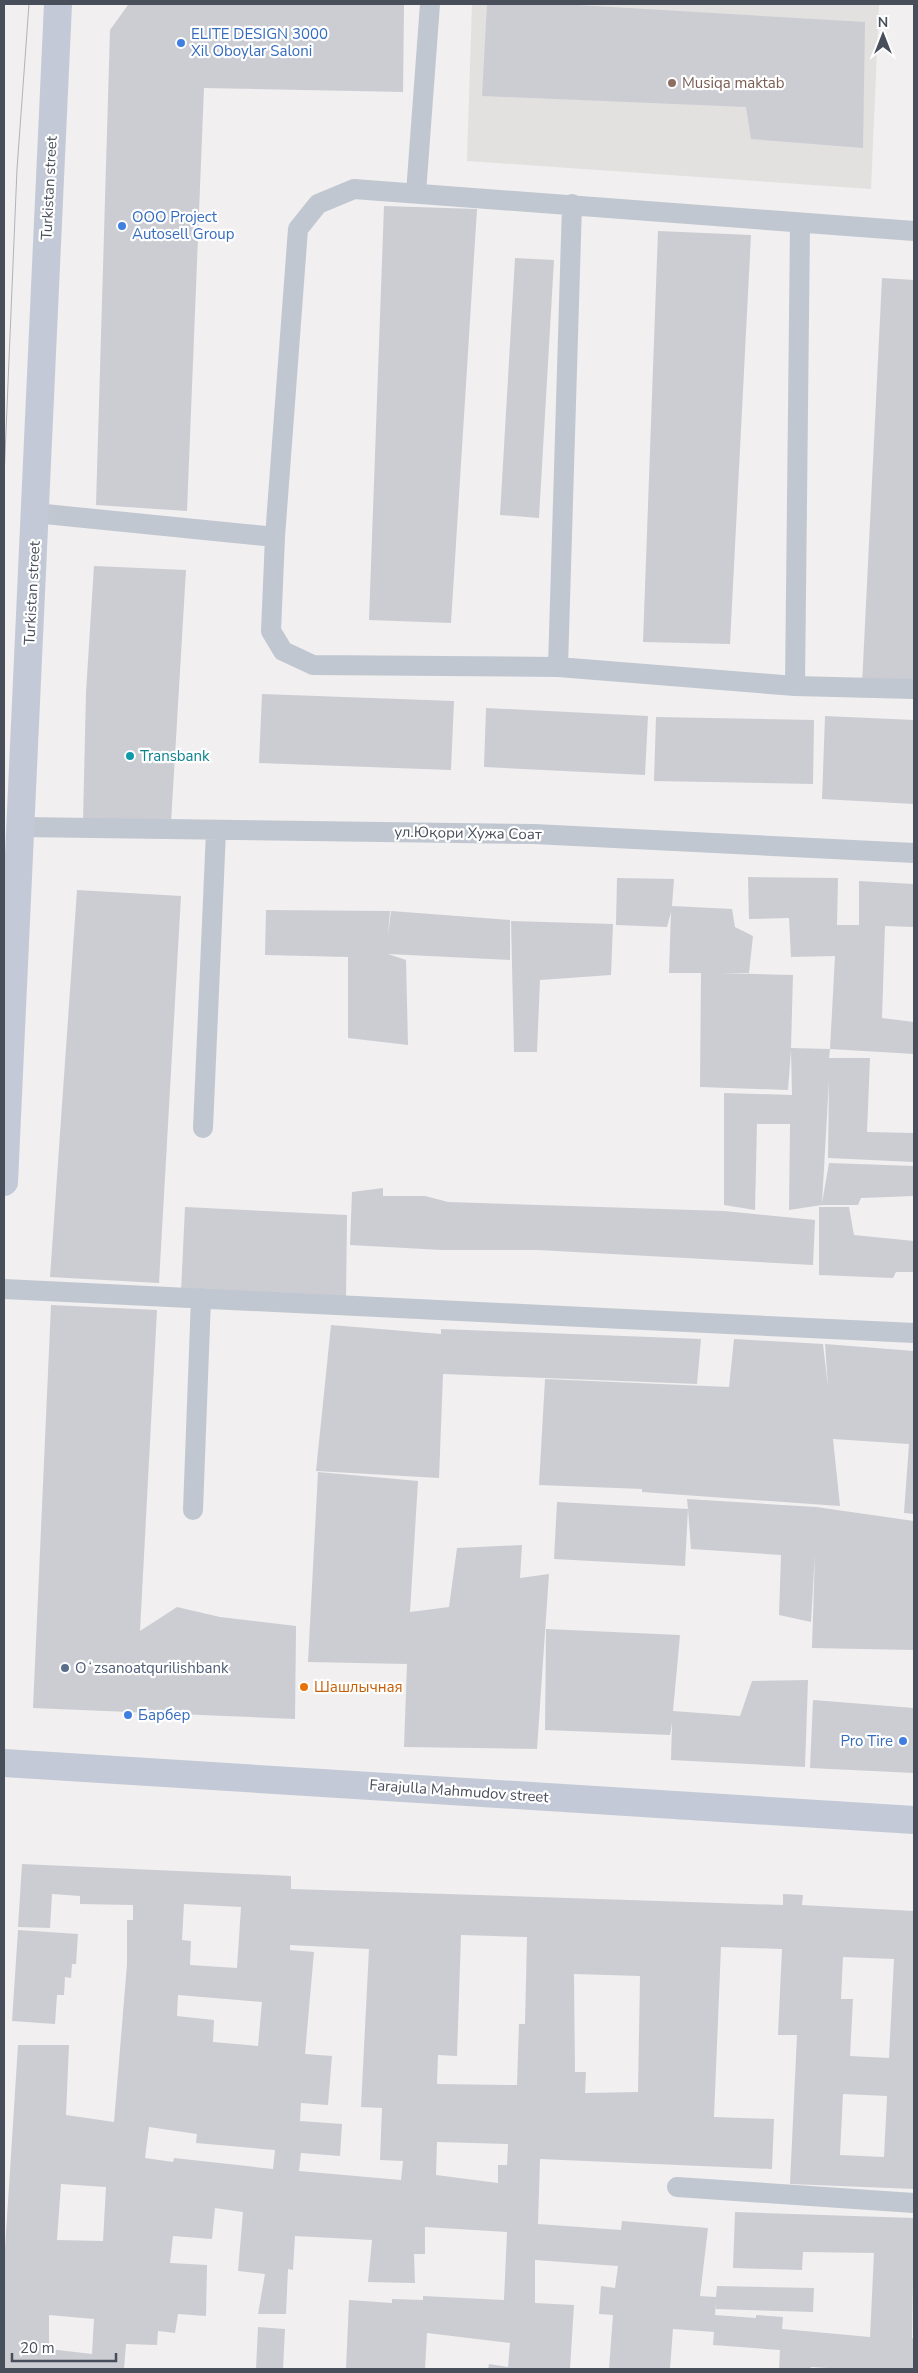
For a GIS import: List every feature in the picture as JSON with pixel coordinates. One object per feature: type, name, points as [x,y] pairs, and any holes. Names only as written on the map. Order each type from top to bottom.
[{"type":"main road","name":"Turkistan street","points":[[4,1182],[58,4]]},
{"type":"main road","name":"Farajulla Mahmudov street","points":[[4,1763],[914,1820]]},
{"type":"lane","points":[[416,193],[430,4]]},
{"type":"lane","points":[[914,231],[800,224],[572,204],[354,189],[318,204],[298,229],[274,537],[271,631],[283,651],[313,665],[558,667],[795,686],[914,689]]},
{"type":"lane","points":[[558,667],[572,204]]},
{"type":"lane","points":[[795,686],[800,224]]},
{"type":"lane","points":[[35,512],[274,537]]},
{"type":"lane","name":"ул.Юқори Хужа Соат","points":[[21,827],[534,834],[914,853]]},
{"type":"lane","points":[[203,1128],[216,831]]},
{"type":"lane","points":[[4,1289],[914,1333]]},
{"type":"lane","points":[[193,1510],[201,1298]]},
{"type":"lane","points":[[676,2187],[914,2203]]},
{"type":"shaded area","name":"Musiqa maktab","points":[[472,4],[879,4],[871,189],[467,161]]},
{"type":"building","points":[[487,4],[561,4],[865,22],[863,148],[751,139],[746,107],[482,96]]},
{"type":"building","points":[[128,5],[404,5],[403,92],[204,88],[187,511],[96,505],[110,30]]},
{"type":"building","points":[[384,206],[477,209],[451,623],[369,620]]},
{"type":"building","points":[[658,231],[751,235],[730,644],[643,642]]},
{"type":"building","points":[[515,258],[554,260],[539,518],[500,515]]},
{"type":"building","points":[[882,278],[914,280],[914,687],[862,685]]},
{"type":"building","name":"Transbank","points":[[94,566],[186,570],[171,823],[83,820],[86,692]]},
{"type":"building","points":[[262,694],[454,701],[451,770],[259,763]]},
{"type":"building","points":[[486,708],[648,716],[645,775],[484,767]]},
{"type":"building","points":[[825,716],[914,720],[914,804],[822,799]]},
{"type":"building","points":[[656,717],[814,720],[813,784],[654,781]]},
{"type":"building","points":[[748,877],[838,878],[837,925],[859,925],[859,881],[914,884],[914,927],[885,926],[882,1018],[914,1022],[914,1054],[830,1049],[835,956],[791,957],[789,918],[749,919]]},
{"type":"building","points":[[617,878],[674,879],[672,906],[732,909],[735,927],[753,936],[749,973],[720,973],[793,975],[791,1048],[830,1049],[829,1058],[870,1058],[867,1132],[914,1133],[914,1162],[828,1158],[829,1081],[822,1203],[829,1163],[914,1166],[914,1196],[861,1198],[858,1205],[822,1205],[789,1210],[790,1124],[757,1124],[755,1210],[724,1205],[724,1093],[792,1095],[791,1050],[788,1090],[700,1087],[701,973],[669,973],[671,912],[667,927],[616,925]]},
{"type":"building","points":[[77,890],[181,896],[159,1283],[50,1277]]},
{"type":"building","points":[[266,910],[390,911],[388,936],[391,911],[510,920],[510,960],[388,954],[406,960],[408,1045],[348,1038],[348,957],[265,955]]},
{"type":"building","points":[[511,921],[613,924],[611,975],[540,980],[537,1052],[514,1052]]},
{"type":"building","points":[[383,1188],[383,1196],[425,1196],[448,1202],[724,1211],[815,1220],[813,1265],[538,1250],[442,1250],[350,1245],[352,1192]]},
{"type":"building","points":[[185,1207],[347,1215],[346,1300],[181,1292]]},
{"type":"building","points":[[819,1207],[849,1207],[854,1235],[914,1241],[914,1272],[896,1272],[893,1278],[819,1275]]},
{"type":"building","points":[[51,1305],[157,1310],[140,1631],[177,1607],[220,1617],[296,1626],[295,1719],[33,1708]]},
{"type":"building","points":[[331,1325],[441,1334],[441,1329],[701,1339],[697,1384],[443,1374],[439,1478],[316,1471]]},
{"type":"building","points":[[734,1339],[823,1344],[828,1387],[825,1344],[914,1351],[914,1514],[904,1513],[909,1444],[833,1439],[840,1506],[642,1492],[642,1489],[539,1485],[545,1379],[729,1387]]},
{"type":"building","points":[[318,1472],[418,1481],[410,1612],[449,1607],[457,1548],[522,1545],[520,1578],[549,1574],[537,1749],[404,1747],[407,1664],[308,1662]]},
{"type":"building","points":[[687,1499],[816,1507],[914,1521],[914,1650],[812,1648],[815,1553],[811,1622],[779,1615],[781,1555],[691,1549]]},
{"type":"building","points":[[557,1502],[688,1509],[685,1566],[554,1559]]},
{"type":"building","points":[[546,1629],[680,1635],[673,1711],[740,1716],[752,1681],[808,1680],[805,1767],[671,1760],[672,1723],[670,1735],[545,1730]]},
{"type":"building","points":[[813,1700],[914,1708],[914,1773],[810,1768]]},
{"type":"building","points":[[22,1864],[291,1876],[291,1889],[783,1905],[783,1894],[803,1895],[802,1905],[914,1911],[914,2189],[790,2184],[797,2035],[778,2035],[782,1949],[721,1947],[714,2117],[774,2119],[772,2169],[540,2159],[538,2224],[621,2230],[622,2221],[708,2228],[700,2296],[716,2297],[717,2286],[814,2288],[813,2312],[716,2309],[716,2303],[715,2315],[756,2318],[756,2315],[783,2317],[782,2329],[870,2337],[874,2253],[803,2252],[802,2270],[733,2268],[735,2212],[914,2218],[912,2338],[914,2339],[914,2369],[811,2367],[810,2369],[779,2369],[780,2350],[713,2345],[714,2332],[673,2329],[670,2369],[609,2369],[613,2315],[599,2314],[601,2286],[615,2288],[618,2266],[535,2260],[535,2303],[574,2305],[570,2369],[488,2369],[489,2364],[508,2367],[510,2343],[427,2333],[425,2369],[346,2369],[349,2300],[392,2303],[392,2299],[423,2300],[423,2296],[504,2300],[507,2232],[425,2227],[425,2254],[414,2254],[415,2283],[368,2282],[372,2240],[295,2236],[293,2270],[288,2269],[286,2314],[258,2314],[265,2274],[238,2271],[243,2212],[215,2208],[212,2239],[173,2236],[170,2263],[207,2265],[206,2316],[178,2314],[175,2333],[158,2331],[157,2345],[126,2344],[124,2369],[4,2369],[4,2264],[18,2045],[69,2045],[66,2115],[114,2122],[127,1964],[127,1920],[133,1920],[133,1905],[80,1904],[80,1896],[52,1894],[50,1928],[18,1927]],"holes":[[[184,1904],[241,1907],[237,1968],[190,1965],[191,1941],[182,1940]],[[461,1935],[527,1937],[525,2024],[519,2024],[517,2085],[437,2084],[438,2055],[457,2056]],[[290,1945],[369,1949],[361,2107],[382,2108],[380,2160],[403,2161],[401,2180],[299,2171],[301,2153],[340,2156],[342,2124],[300,2121],[301,2103],[328,2105],[332,2056],[305,2054],[314,1952],[290,1950]],[[843,1957],[894,1959],[889,2058],[850,2056],[853,1999],[841,1999]],[[574,1974],[640,1976],[638,2092],[585,2093],[586,2072],[575,2072]],[[178,1995],[262,2002],[258,2046],[213,2042],[214,2020],[177,2016]],[[843,2094],[887,2096],[884,2157],[840,2155]],[[149,2127],[197,2134],[196,2143],[275,2150],[273,2169],[174,2158],[173,2162],[145,2158]],[[437,2142],[508,2144],[507,2165],[498,2165],[498,2183],[436,2175]],[[61,2184],[106,2187],[103,2241],[57,2240]],[[49,2315],[94,2319],[92,2354],[49,2349]]]},
{"type":"building","points":[[18,1930],[78,1934],[76,1964],[72,1964],[71,1978],[65,1977],[64,1995],[57,1995],[55,2024],[12,2021]]},
{"type":"building","points":[[258,2327],[285,2329],[283,2369],[256,2369]]},
{"type":"tram line","points":[[4,479],[17,169],[29,4]]},
{"type":"place","name":"ELITE DESIGN 3000 Xil Oboylar Saloni","points":[[181,43]]},
{"type":"place","name":"Musiqa maktab","points":[[672,83]]},
{"type":"place","name":"OOO Project Autosell Group","points":[[122,226]]},
{"type":"place","name":"Transbank","points":[[130,756]]},
{"type":"place","name":"Oʻzsanoatqurilishbank","points":[[65,1668]]},
{"type":"place","name":"Шашлычная","points":[[304,1687]]},
{"type":"place","name":"Барбер","points":[[128,1715]]},
{"type":"place","name":"Pro Tire","points":[[903,1741]]}]
